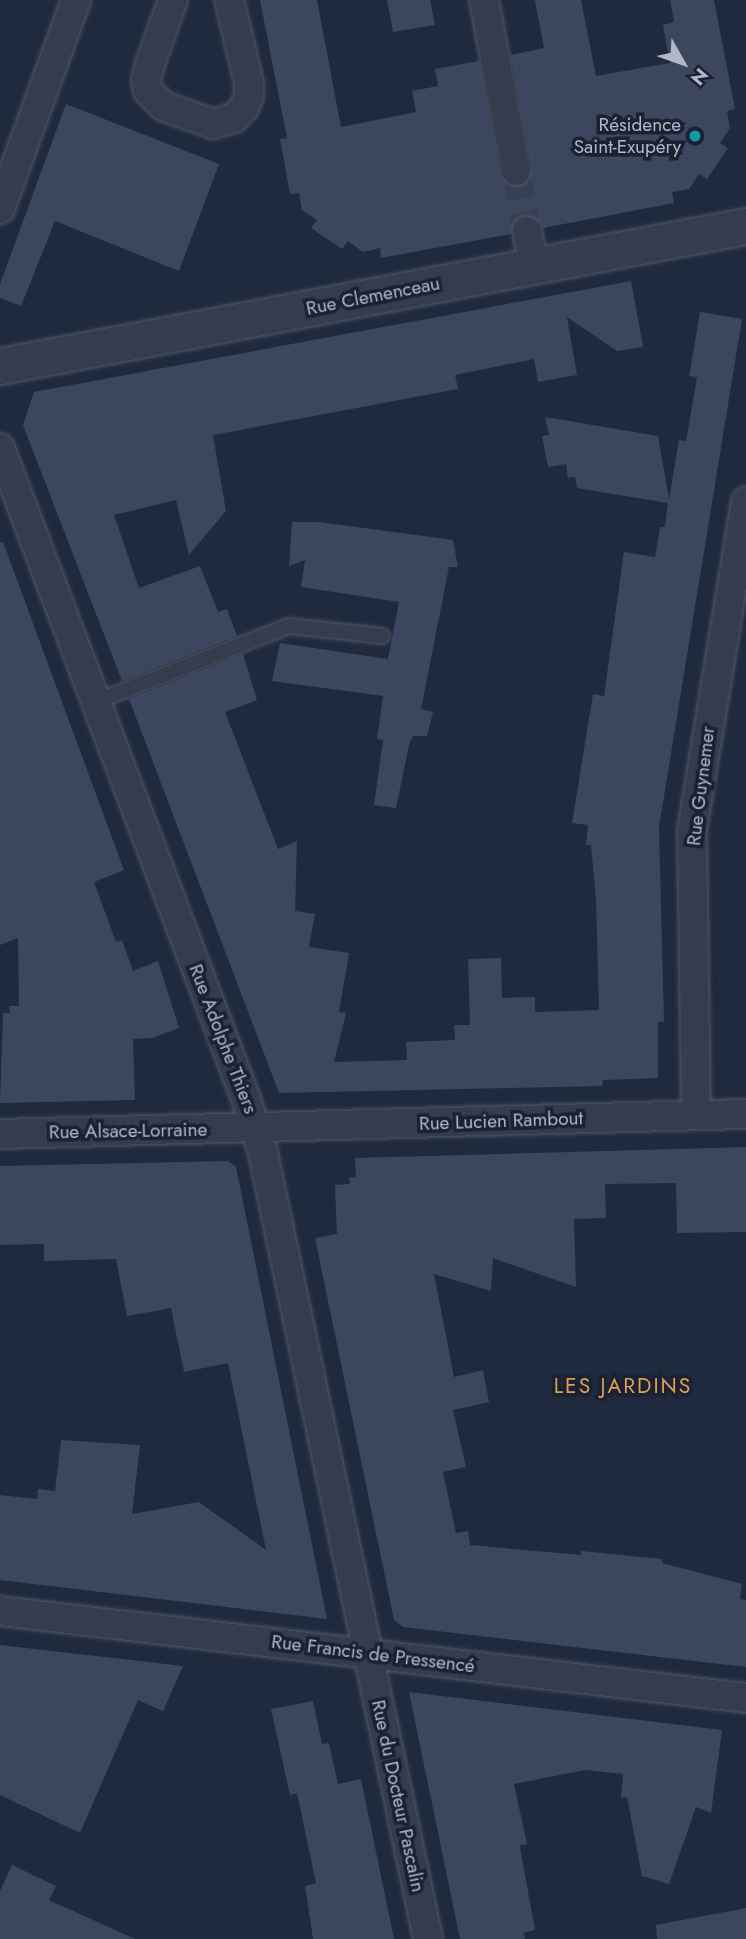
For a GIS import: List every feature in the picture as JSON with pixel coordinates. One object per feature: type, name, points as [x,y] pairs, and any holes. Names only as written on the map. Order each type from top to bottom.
[{"type":"street","points":[[0,209],[76,0]]},
{"type":"street","points":[[173,0],[149,64],[146,80],[148,91],[163,106],[213,124],[234,118],[244,108],[249,96],[249,83],[229,0]]},
{"type":"street","points":[[484,0],[516,171]]},
{"type":"street","name":"Rue Clemenceau","points":[[0,366],[746,226]]},
{"type":"street","points":[[527,231],[534,266]]},
{"type":"street","name":"Rue Adolphe Thiers","points":[[0,448],[256,1128],[280,1226],[369,1653]]},
{"type":"street","name":"Rue Guynemer","points":[[696,1115],[692,831],[746,501]]},
{"type":"street","name":"Rue Lucien Rambout","points":[[256,1128],[746,1114]]},
{"type":"street","name":"Rue Alsace-Lorraine","points":[[0,1134],[256,1128]]},
{"type":"street","name":"Rue Francis de Pressencé","points":[[0,1611],[746,1698]]},
{"type":"street","name":"Rue du Docteur Pascalin","points":[[369,1653],[428,1939]]},
{"type":"lane","points":[[95,702],[289,626],[382,636]]},
{"type":"building","points":[[260,0],[317,0],[341,127],[416,112],[412,91],[438,86],[435,69],[479,61],[500,174],[504,182],[518,187],[527,183],[532,168],[511,55],[544,48],[535,0],[581,0],[596,76],[670,63],[663,25],[674,22],[670,0],[714,0],[735,109],[727,111],[730,128],[720,143],[728,148],[707,179],[699,174],[689,189],[672,192],[674,203],[543,228],[539,220],[524,215],[516,219],[511,234],[381,258],[380,248],[363,252],[348,241],[342,249],[311,228],[317,220],[302,210],[299,193],[290,194],[280,139],[287,138]]},
{"type":"building","points":[[387,0],[430,0],[435,25],[393,32]]},
{"type":"building","points":[[66,104],[219,164],[179,271],[55,221],[21,306],[0,298],[0,284]]},
{"type":"building","points":[[631,281],[643,347],[617,351],[567,317],[577,375],[538,382],[534,359],[455,375],[458,389],[213,435],[226,511],[189,555],[176,500],[114,515],[139,588],[200,566],[218,612],[227,609],[237,636],[122,681],[23,425],[34,392]]},
{"type":"building","points":[[700,312],[742,319],[659,827],[664,1022],[658,1022],[658,1078],[603,1080],[602,1086],[279,1093],[129,699],[243,654],[257,700],[225,712],[278,849],[297,841],[295,911],[315,914],[309,947],[349,953],[339,1012],[346,1013],[334,1062],[407,1060],[406,1042],[455,1040],[454,1025],[470,1025],[468,959],[501,958],[502,998],[535,997],[535,1012],[599,1010],[596,898],[591,845],[586,845],[588,825],[572,823],[593,694],[604,696],[624,552],[655,557],[660,527],[665,527],[668,503],[577,488],[575,477],[568,478],[566,464],[548,467],[542,436],[549,435],[545,417],[658,436],[669,499],[679,440],[686,441],[697,377],[689,376]]},
{"type":"building","points":[[292,522],[319,522],[453,540],[458,567],[449,567],[421,709],[433,712],[427,736],[413,736],[409,745],[396,808],[374,805],[383,740],[377,739],[383,696],[272,681],[280,643],[388,659],[399,602],[301,587],[305,560],[289,566]]},
{"type":"building","points":[[0,542],[3,542],[124,870],[94,882],[116,942],[122,940],[133,971],[158,961],[179,1028],[152,1038],[133,1039],[135,1100],[0,1103],[3,1013],[10,1013],[9,1006],[19,1006],[18,938],[0,945]]},
{"type":"building","points":[[746,1147],[746,1232],[677,1233],[676,1183],[605,1184],[606,1218],[574,1219],[576,1287],[493,1258],[491,1291],[434,1274],[454,1377],[483,1370],[489,1402],[453,1410],[466,1467],[443,1472],[456,1533],[468,1531],[470,1545],[662,1559],[662,1563],[742,1584],[740,1599],[746,1600],[746,1667],[403,1627],[394,1620],[315,1238],[337,1234],[335,1185],[350,1184],[349,1178],[356,1177],[355,1158]]},
{"type":"building","points":[[228,1161],[236,1167],[327,1619],[0,1580],[0,1495],[37,1499],[38,1489],[55,1491],[61,1440],[140,1445],[132,1514],[199,1502],[266,1550],[228,1363],[184,1372],[171,1308],[127,1316],[116,1259],[44,1261],[44,1244],[0,1245],[0,1166]]},
{"type":"building","points":[[0,1645],[183,1666],[163,1711],[138,1700],[80,1833],[0,1795]]},
{"type":"building","points":[[409,1692],[722,1730],[711,1813],[696,1807],[669,1884],[642,1876],[627,1797],[621,1798],[623,1774],[585,1770],[514,1784],[527,1844],[520,1845],[535,1930],[523,1933],[525,1939],[460,1939]]},
{"type":"building","points":[[313,1701],[322,1744],[329,1743],[338,1784],[361,1779],[394,1939],[313,1939],[305,1886],[316,1883],[297,1793],[290,1795],[271,1709]]},
{"type":"building","points":[[12,1865],[56,1886],[49,1900],[135,1939],[0,1939],[0,1891]]},
{"type":"building","points":[[746,1908],[746,1939],[657,1939],[656,1925]]},
{"type":"tunnel","points":[[516,171],[527,231]]},
{"type":"place","name":"Résidence Saint-Exupéry","points":[[695,136]]},
{"type":"district","name":"LES JARDINS","points":[[623,1386]]}]
